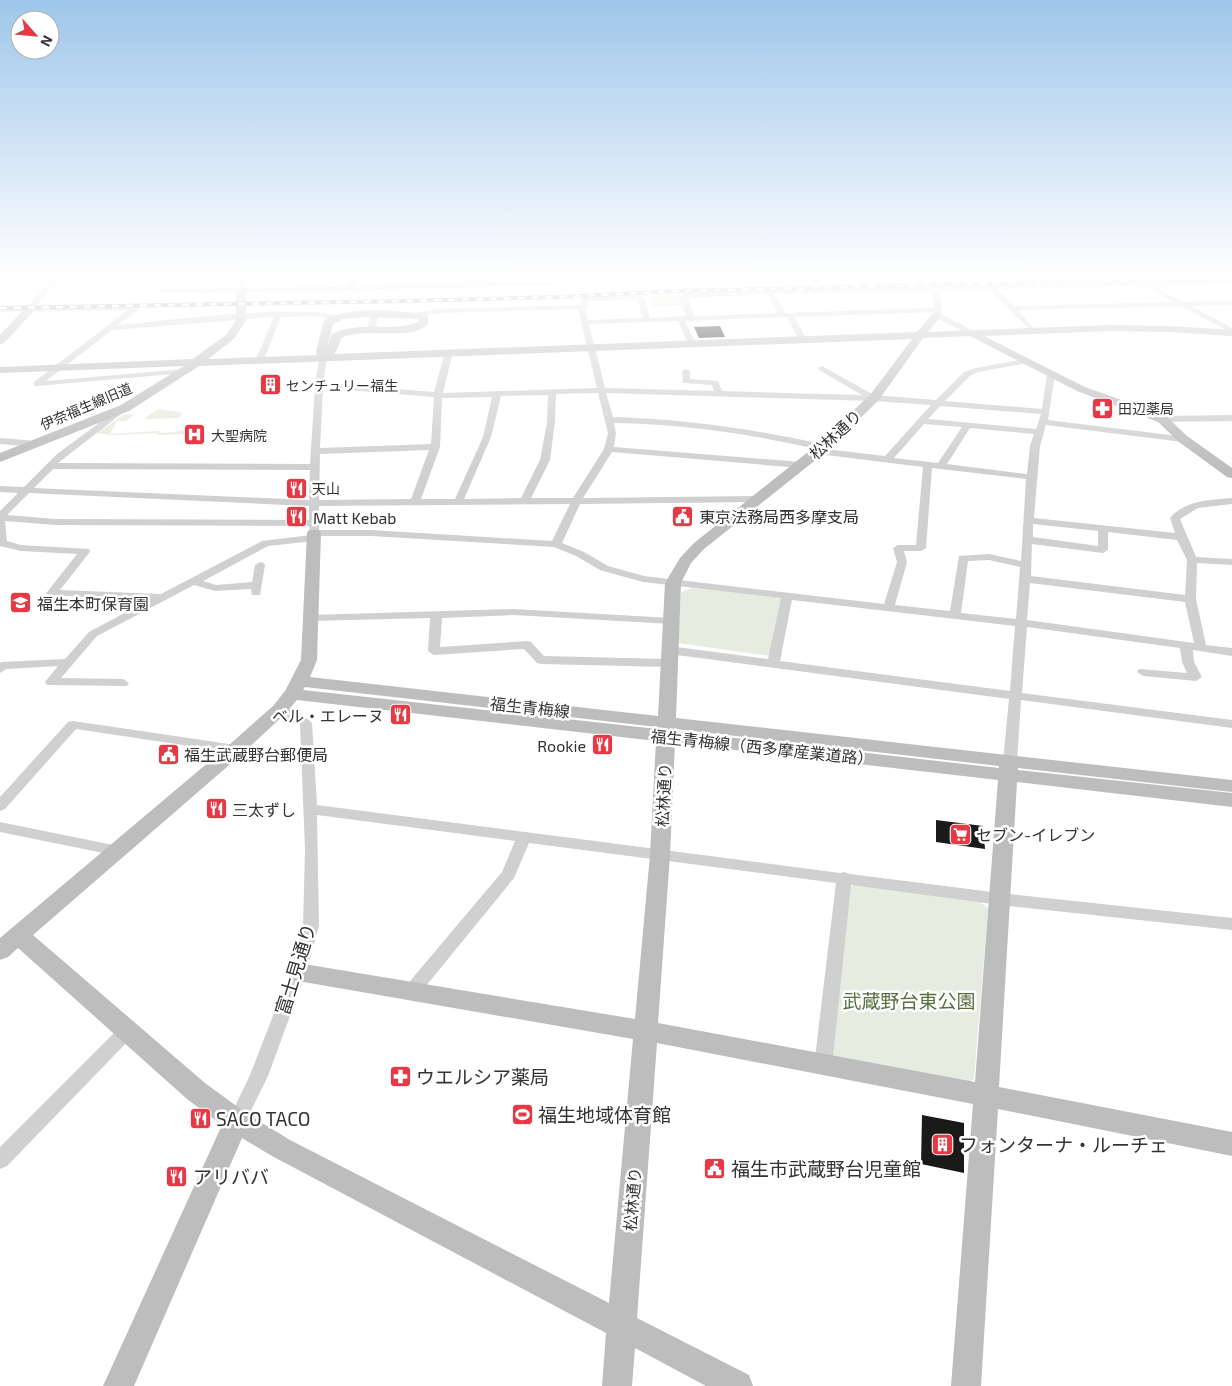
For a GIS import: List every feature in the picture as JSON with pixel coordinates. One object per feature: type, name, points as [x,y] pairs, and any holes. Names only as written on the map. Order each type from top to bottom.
[{"type":"street","points":[[96,339],[37,384],[185,371]]},
{"type":"street","name":"伊奈福生線旧道","points":[[0,458],[125,408],[200,361],[228,339]]},
{"type":"street","points":[[260,359],[268,339]]},
{"type":"street","points":[[0,951],[236,749],[279,710],[296,688],[309,660],[317,385],[323,357],[321,350],[324,339]]},
{"type":"street","points":[[323,357],[332,350],[335,339]]},
{"type":"street","points":[[556,544],[576,501],[609,448],[612,433],[588,339]]},
{"type":"street","points":[[690,339],[692,344]]},
{"type":"street","points":[[0,370],[200,361],[841,339]]},
{"type":"street","name":"松林通り","points":[[617,1386],[660,855],[673,583],[685,561],[699,546],[820,449],[874,398],[917,339]]},
{"type":"street","points":[[982,339],[1081,389],[1162,419],[1232,418]]},
{"type":"street","points":[[416,502],[435,447],[438,396],[449,352]]},
{"type":"street","points":[[887,460],[937,404],[967,374],[976,370],[1024,360]]},
{"type":"street","points":[[822,368],[874,398]]},
{"type":"street","points":[[686,371],[686,381],[716,383],[719,394]]},
{"type":"street","points":[[966,1386],[985,1094],[1014,694],[1028,540],[1031,477],[1035,446],[1045,417],[1050,374]]},
{"type":"street","points":[[317,385],[438,396],[600,390],[874,398],[1045,417],[1183,440]]},
{"type":"street","points":[[525,501],[545,460],[552,422],[552,392]]},
{"type":"street","points":[[458,502],[487,437],[498,398],[497,395]]},
{"type":"street","points":[[0,518],[60,456],[125,408]]},
{"type":"street","points":[[1162,419],[1183,440],[1232,474]]},
{"type":"street","points":[[609,420],[640,420],[742,430],[820,449],[887,460],[1031,477]]},
{"type":"street","points":[[922,421],[1040,432]]},
{"type":"street","points":[[941,466],[967,426]]},
{"type":"street","points":[[0,441],[36,444]]},
{"type":"street","points":[[315,451],[435,447]]},
{"type":"street","points":[[609,448],[801,465]]},
{"type":"street","points":[[888,608],[902,562],[898,548],[921,548],[928,464]]},
{"type":"street","points":[[50,466],[315,467]]},
{"type":"street","points":[[0,490],[314,504],[758,500]]},
{"type":"street","points":[[1201,647],[1190,599],[1192,560],[1181,537],[1175,518],[1185,508],[1193,505],[1232,501]]},
{"type":"street","points":[[0,518],[55,522],[371,533],[556,544],[580,554],[595,564],[615,573],[643,580],[1021,623],[1232,652]]},
{"type":"street","points":[[1028,520],[1181,537]]},
{"type":"street","points":[[0,522],[2,543],[21,548],[85,551],[52,593],[162,597]]},
{"type":"street","points":[[1028,540],[1103,550],[1103,529]]},
{"type":"street","points":[[123,683],[51,682],[93,634],[266,543],[314,531]]},
{"type":"street","points":[[955,616],[963,558],[988,558],[1026,565]]},
{"type":"street","points":[[1192,560],[1232,562]]},
{"type":"street","points":[[193,581],[215,588],[256,589],[260,565]]},
{"type":"street","points":[[1025,579],[1190,599]]},
{"type":"street","points":[[774,662],[787,597]]},
{"type":"street","points":[[310,618],[514,612],[671,620]]},
{"type":"street","points":[[436,614],[434,651],[527,644],[541,660],[669,656],[774,662],[1232,724]]},
{"type":"street","points":[[1143,672],[1196,677],[1188,662],[1186,645]]},
{"type":"street","points":[[0,669],[2,666],[68,662]]},
{"type":"street","name":"福生青梅線（西多摩産業道路）","points":[[296,688],[1009,768],[1232,786]]},
{"type":"street","name":"富士見通り","points":[[237,1121],[259,1076],[298,972],[311,926],[313,888],[306,723],[296,716],[279,710]]},
{"type":"street","points":[[0,806],[73,725],[236,749]]},
{"type":"street","name":"福生青梅線（西多摩産業道路）","points":[[666,729],[760,733],[1232,800]]},
{"type":"street","points":[[310,809],[1000,899],[1232,924]]},
{"type":"street","points":[[0,827],[118,851]]},
{"type":"street","points":[[411,992],[509,874],[524,837]]},
{"type":"street","points":[[823,1066],[844,878]]},
{"type":"street","points":[[18,935],[196,1091],[237,1121],[281,1148],[738,1386]]},
{"type":"street","points":[[298,972],[646,1031],[823,1066],[985,1094],[1232,1144]]},
{"type":"street","points":[[0,1160],[128,1030]]},
{"type":"street","points":[[118,1386],[237,1121]]},
{"type":"green space","points":[[158,409],[182,414],[180,418],[144,419]]},
{"type":"green space","points":[[125,414],[134,415],[125,421],[117,421],[110,434],[160,431],[159,433],[162,433],[185,430],[184,434],[113,435],[97,433]]},
{"type":"green space","points":[[692,588],[782,597],[770,656],[678,643],[681,592]]},
{"type":"green space","name":"武蔵野台東公園","points":[[855,884],[980,902],[988,908],[974,1079],[969,1082],[837,1061],[831,1054],[849,888]]},
{"type":"building","name":"セブン-イレブン","points":[[936,820],[983,826],[985,849],[936,842]]},
{"type":"building","name":"フォンターナ・ルーチェ","points":[[922,1115],[964,1123],[964,1173],[921,1164]]},
{"type":"place","name":"センチュリー福生","points":[[270,385]]},
{"type":"place","name":"田辺薬局","points":[[1102,408]]},
{"type":"place","name":"大聖病院","points":[[195,435]]},
{"type":"place","name":"天山","points":[[296,488]]},
{"type":"place","name":"東京法務局西多摩支局","points":[[683,516]]},
{"type":"place","name":"Matt Kebab","points":[[297,517]]},
{"type":"place","name":"福生本町保育園","points":[[21,603]]},
{"type":"place","name":"ベル・エレーヌ","points":[[400,715]]},
{"type":"place","name":"Rookie","points":[[602,745]]},
{"type":"place","name":"福生武蔵野台郵便局","points":[[168,754]]},
{"type":"place","name":"三太ずし","points":[[216,809]]},
{"type":"place","name":"セブン-イレブン","points":[[960,834]]},
{"type":"place","name":"ウエルシア薬局","points":[[400,1076]]},
{"type":"place","name":"福生地域体育館","points":[[522,1114]]},
{"type":"place","name":"SACO TACO","points":[[200,1118]]},
{"type":"place","name":"フォンターナ・ルーチェ","points":[[943,1144]]},
{"type":"place","name":"福生市武蔵野台児童館","points":[[715,1168]]},
{"type":"place","name":"アリババ","points":[[177,1176]]}]
